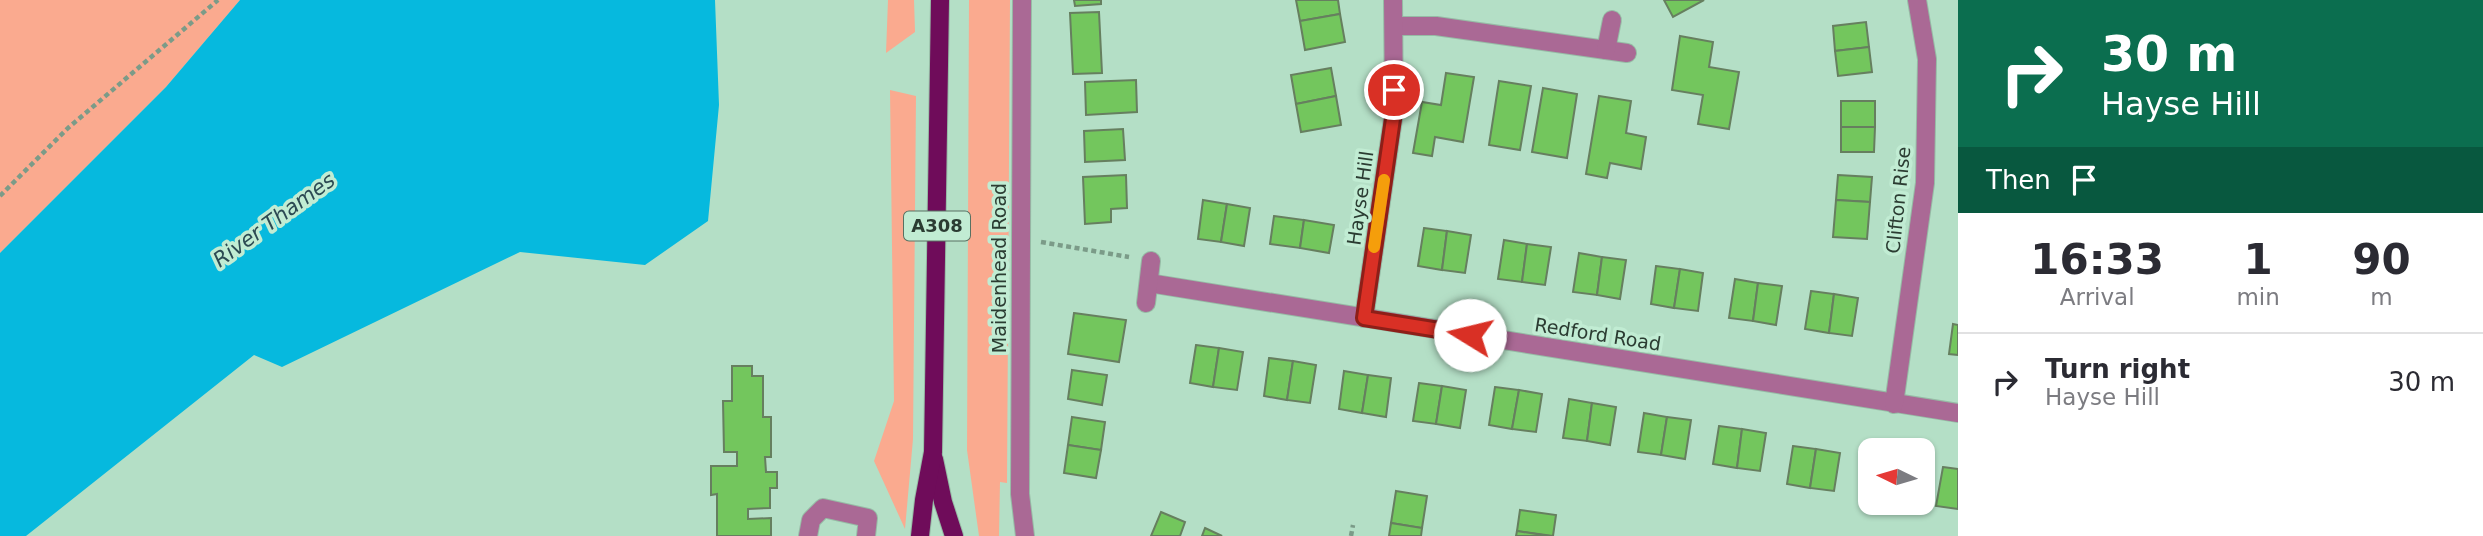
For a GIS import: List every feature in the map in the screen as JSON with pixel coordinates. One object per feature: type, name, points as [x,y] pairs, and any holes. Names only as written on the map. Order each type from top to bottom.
[{"type":"main road","name":"A308","points":[[920,536],[933,452],[940,0]]},
{"type":"main road","name":"A308","points":[[933,452],[943,502],[954,536]]},
{"type":"street","name":"Maidenhead Road","points":[[1022,0],[1020,494],[1025,536]]},
{"type":"street","name":"Hayse Hill","points":[[1364,318],[1394,112],[1393,0]]},
{"type":"street","name":"Clifton Rise","points":[[1894,404],[1925,183],[1927,59],[1917,0]]},
{"type":"street","points":[[1606,50],[1612,20]]},
{"type":"street","points":[[1394,26],[1436,26],[1627,53]]},
{"type":"street","points":[[1146,303],[1151,261]]},
{"type":"street","name":"Redford Road","points":[[1149,283],[1958,413]]},
{"type":"street","points":[[808,536],[811,520],[823,508],[868,518],[866,536]]},
{"type":"path","points":[[0,196],[68,128],[218,0]]},
{"type":"path","points":[[1020,238],[1151,261]]},
{"type":"path","points":[[1352,536],[1353,525]]},
{"type":"shaded area","points":[[0,0],[240,0],[166,87],[0,253]]},
{"type":"shaded area","points":[[888,0],[914,0],[915,32],[886,53]]},
{"type":"shaded area","points":[[969,0],[1010,0],[1007,483],[1000,482],[999,536],[979,536],[967,450]]},
{"type":"shaded area","points":[[890,90],[916,96],[913,439],[905,529],[874,461],[894,401]]},
{"type":"water","name":"River Thames","points":[[240,0],[715,0],[719,105],[708,221],[645,265],[520,252],[282,367],[254,355],[26,536],[0,536],[0,253],[166,87]]},
{"type":"building","points":[[1074,0],[1101,0],[1101,4],[1075,6]]},
{"type":"building","points":[[1296,0],[1338,0],[1340,14],[1300,21]]},
{"type":"building","points":[[1664,0],[1704,0],[1673,17]]},
{"type":"building","points":[[1099,12],[1102,73],[1073,74],[1070,13]]},
{"type":"building","points":[[1340,14],[1345,42],[1305,50],[1300,21]]},
{"type":"building","points":[[1866,22],[1869,47],[1835,51],[1833,26]]},
{"type":"building","points":[[1680,36],[1713,42],[1709,67],[1739,72],[1729,129],[1698,124],[1703,95],[1672,90]]},
{"type":"building","points":[[1869,47],[1872,72],[1838,76],[1835,51]]},
{"type":"building","points":[[1331,68],[1336,96],[1296,104],[1291,75]]},
{"type":"building","points":[[1446,73],[1474,77],[1463,142],[1435,137],[1432,156],[1413,153],[1422,102],[1441,105]]},
{"type":"building","points":[[1136,80],[1137,112],[1086,115],[1085,82]]},
{"type":"building","points":[[1499,81],[1531,86],[1520,150],[1489,145]]},
{"type":"building","points":[[1543,88],[1577,94],[1567,158],[1532,152]]},
{"type":"building","points":[[1336,96],[1341,125],[1301,132],[1296,104]]},
{"type":"building","points":[[1599,96],[1631,101],[1626,133],[1646,137],[1641,169],[1610,163],[1607,178],[1586,174]]},
{"type":"building","points":[[1841,101],[1875,101],[1875,127],[1841,127]]},
{"type":"building","points":[[1841,127],[1875,127],[1874,152],[1841,152]]},
{"type":"building","points":[[1123,129],[1125,160],[1085,162],[1084,131]]},
{"type":"building","points":[[1126,175],[1127,208],[1111,209],[1111,222],[1085,224],[1083,177]]},
{"type":"building","points":[[1838,175],[1872,177],[1870,202],[1836,200]]},
{"type":"building","points":[[1203,200],[1227,204],[1221,242],[1198,239]]},
{"type":"building","points":[[1836,200],[1870,202],[1867,239],[1833,237]]},
{"type":"building","points":[[1227,204],[1250,208],[1244,246],[1221,242]]},
{"type":"building","points":[[1274,216],[1304,220],[1300,248],[1270,244]]},
{"type":"building","points":[[1304,220],[1334,225],[1329,253],[1300,248]]},
{"type":"building","points":[[1424,228],[1447,231],[1442,270],[1418,266]]},
{"type":"building","points":[[1447,231],[1471,235],[1465,273],[1442,270]]},
{"type":"building","points":[[1504,240],[1527,244],[1522,282],[1498,279]]},
{"type":"building","points":[[1527,244],[1551,247],[1545,285],[1522,282]]},
{"type":"building","points":[[1579,253],[1602,257],[1597,295],[1573,292]]},
{"type":"building","points":[[1602,257],[1626,260],[1620,299],[1597,295]]},
{"type":"building","points":[[1656,266],[1680,269],[1674,308],[1651,304]]},
{"type":"building","points":[[1680,269],[1703,273],[1698,311],[1674,308]]},
{"type":"building","points":[[1735,279],[1758,283],[1753,321],[1729,318]]},
{"type":"building","points":[[1758,283],[1782,286],[1776,325],[1753,321]]},
{"type":"building","points":[[1811,291],[1834,294],[1829,333],[1805,329]]},
{"type":"building","points":[[1834,294],[1858,298],[1852,336],[1829,333]]},
{"type":"building","points":[[1074,313],[1126,320],[1119,362],[1068,354]]},
{"type":"building","points":[[1953,324],[1958,325],[1958,355],[1949,354]]},
{"type":"building","points":[[1196,345],[1219,348],[1213,387],[1190,383]]},
{"type":"building","points":[[1219,348],[1243,352],[1237,390],[1213,387]]},
{"type":"building","points":[[1269,358],[1293,361],[1287,400],[1264,396]]},
{"type":"building","points":[[1293,361],[1316,365],[1310,403],[1287,400]]},
{"type":"building","points":[[732,366],[752,366],[752,376],[763,376],[763,417],[771,417],[771,457],[765,457],[766,472],[777,472],[777,488],[770,488],[770,508],[748,509],[748,519],[771,518],[771,536],[717,536],[717,494],[711,495],[711,466],[737,466],[737,452],[724,452],[723,401],[732,401]]},
{"type":"building","points":[[1072,370],[1107,375],[1102,405],[1068,399]]},
{"type":"building","points":[[1344,371],[1368,375],[1362,413],[1339,409]]},
{"type":"building","points":[[1368,375],[1391,378],[1386,417],[1362,413]]},
{"type":"building","points":[[1419,383],[1442,386],[1436,424],[1413,421]]},
{"type":"building","points":[[1442,386],[1466,390],[1460,428],[1436,424]]},
{"type":"building","points":[[1495,387],[1519,390],[1512,429],[1489,425]]},
{"type":"building","points":[[1519,390],[1542,394],[1536,432],[1512,429]]},
{"type":"building","points":[[1569,399],[1592,403],[1587,441],[1563,438]]},
{"type":"building","points":[[1592,403],[1616,407],[1610,445],[1587,441]]},
{"type":"building","points":[[1644,413],[1667,417],[1661,455],[1638,452]]},
{"type":"building","points":[[1072,417],[1105,422],[1101,450],[1068,445]]},
{"type":"building","points":[[1667,417],[1691,420],[1685,459],[1661,455]]},
{"type":"building","points":[[1719,426],[1742,429],[1737,468],[1713,464]]},
{"type":"building","points":[[1742,429],[1766,433],[1760,471],[1737,468]]},
{"type":"building","points":[[1068,445],[1101,450],[1096,478],[1064,473]]},
{"type":"building","points":[[1793,446],[1816,449],[1810,488],[1787,484]]},
{"type":"building","points":[[1816,449],[1840,453],[1834,491],[1810,488]]},
{"type":"building","points":[[1943,467],[1958,469],[1958,509],[1936,506]]},
{"type":"building","points":[[1396,491],[1427,496],[1422,528],[1391,523]]},
{"type":"building","points":[[1520,510],[1556,515],[1553,536],[1517,531]]},
{"type":"building","points":[[1161,512],[1185,522],[1180,536],[1151,536]]},
{"type":"building","points":[[1391,523],[1422,528],[1421,536],[1389,536]]},
{"type":"building","points":[[1205,528],[1222,536],[1202,536]]},
{"type":"building","points":[[1517,531],[1549,536],[1516,536]]},
{"type":"slow traffic","points":[[1374,247],[1384,180]]},
{"type":"route","points":[[1394,90],[1394,112],[1364,318],[1470,335]]}]
